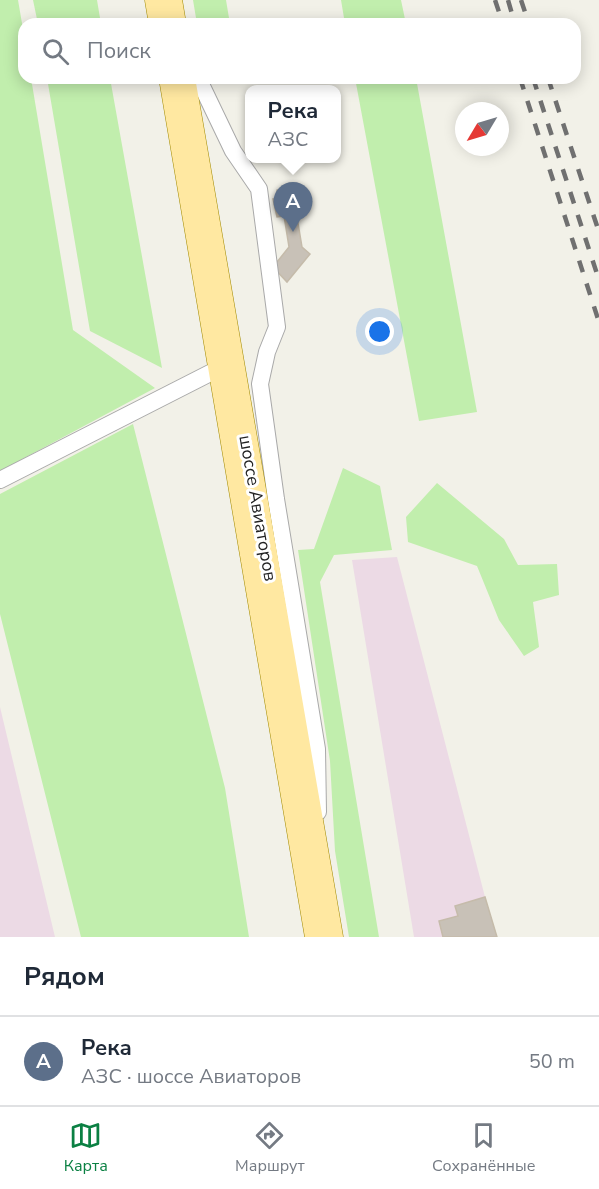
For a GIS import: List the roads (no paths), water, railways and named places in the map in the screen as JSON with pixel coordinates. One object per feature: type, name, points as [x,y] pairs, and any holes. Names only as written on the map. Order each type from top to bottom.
[{"type":"main road","points":[[155,0],[158,18]]},
{"type":"main road","points":[[172,0],[175,18]]},
{"type":"main road","name":"шоссе Авиаторов","points":[[170,84],[315,937]]},
{"type":"main road","name":"шоссе Авиаторов","points":[[186,84],[333,937]]},
{"type":"street","points":[[201,84],[233,151],[260,189],[277,327],[267,352],[260,384],[276,499],[317,749],[318,853]]},
{"type":"street","points":[[0,480],[218,369]]},
{"type":"railway","points":[[495,0],[501,18]]},
{"type":"railway","points":[[508,0],[513,18]]},
{"type":"railway","points":[[521,0],[527,18]]},
{"type":"railway","points":[[522,84],[599,322]]},
{"type":"railway","points":[[535,84],[599,280]]},
{"type":"railway","points":[[550,84],[599,232]]},
{"type":"place","name":"Река","points":[[293,232]]}]
